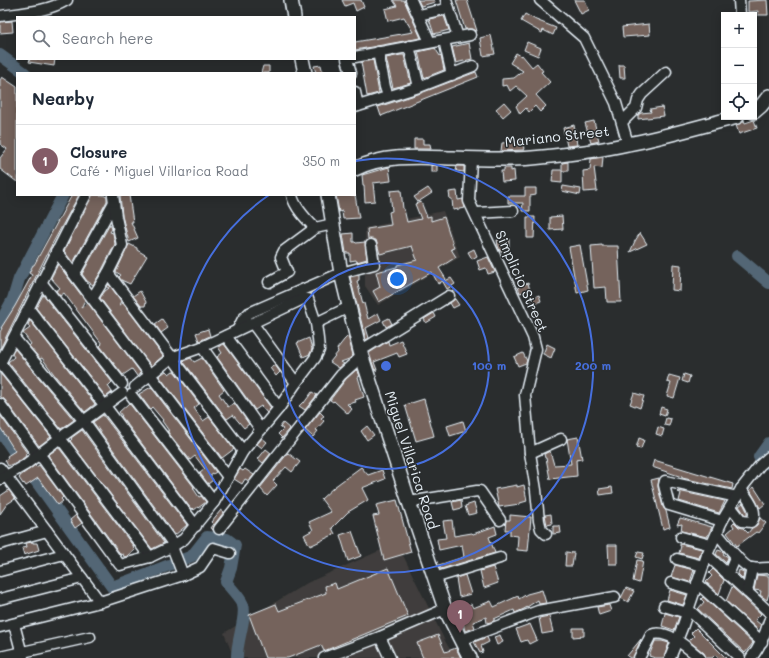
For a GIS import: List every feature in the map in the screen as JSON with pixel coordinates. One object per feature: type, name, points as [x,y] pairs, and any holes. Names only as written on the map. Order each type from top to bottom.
[{"type":"main road","points":[[291,0],[294,16]]},
{"type":"main road","points":[[302,60],[305,72]]},
{"type":"main road","points":[[757,109],[769,96]]},
{"type":"main road","name":"Mariano Street","points":[[356,169],[391,158],[412,156],[471,159],[530,158],[564,154],[628,144],[725,120]]},
{"type":"main road","name":"Miguel Villarica Road","points":[[328,196],[341,273],[361,353],[445,609],[470,658]]},
{"type":"street","points":[[0,16],[47,9],[57,6],[67,0]]},
{"type":"street","points":[[412,0],[430,42]]},
{"type":"street","points":[[540,0],[584,38],[616,103],[628,144]]},
{"type":"street","points":[[739,0],[740,12]]},
{"type":"street","points":[[419,15],[447,4],[458,37]]},
{"type":"street","points":[[356,57],[470,35]]},
{"type":"street","points":[[444,40],[452,75]]},
{"type":"street","points":[[409,46],[418,87]]},
{"type":"street","points":[[378,52],[388,96]]},
{"type":"street","points":[[344,60],[350,72]]},
{"type":"street","points":[[357,106],[418,87],[473,66]]},
{"type":"street","points":[[622,122],[636,108],[638,100],[642,94],[666,72]]},
{"type":"street","name":"Simplicio Street","points":[[471,159],[469,201],[476,213],[533,337],[536,349],[525,395],[530,453],[539,521],[541,528],[546,534]]},
{"type":"street","points":[[85,196],[56,251],[29,309],[0,363],[60,438],[150,557]]},
{"type":"street","points":[[292,196],[297,206],[315,228]]},
{"type":"street","points":[[75,273],[113,199]]},
{"type":"street","points":[[93,297],[122,246],[113,199]]},
{"type":"street","points":[[476,213],[513,212]]},
{"type":"street","points":[[269,282],[287,272],[281,257],[284,251],[315,228],[333,224]]},
{"type":"street","points":[[238,329],[243,319],[249,313],[341,273],[374,264],[371,245]]},
{"type":"street","points":[[56,251],[75,273],[149,374],[228,477]]},
{"type":"street","points":[[108,273],[243,451]]},
{"type":"street","points":[[41,282],[214,502]]},
{"type":"street","points":[[219,529],[341,375],[361,353],[449,296]]},
{"type":"street","points":[[0,404],[38,456],[43,459],[120,565],[150,557],[184,539],[196,526],[214,502],[243,451],[279,408],[296,383],[316,358],[319,350],[316,323],[308,299],[303,298],[253,324],[238,329],[202,347],[171,358],[60,438],[38,456],[25,465],[2,475],[47,531],[100,602]]},
{"type":"street","points":[[316,323],[349,307]]},
{"type":"street","points":[[29,309],[196,526]]},
{"type":"street","points":[[253,324],[296,383]]},
{"type":"street","points":[[226,336],[279,408]]},
{"type":"street","points":[[14,338],[84,421],[171,541],[179,566]]},
{"type":"street","points":[[202,347],[260,430]]},
{"type":"street","points":[[530,453],[561,439]]},
{"type":"street","points":[[670,658],[707,555],[722,521],[739,493],[760,465],[769,457]]},
{"type":"street","points":[[722,521],[669,505],[664,485],[665,481],[739,493],[753,508],[755,515],[751,522],[742,521],[731,507]]},
{"type":"street","points":[[409,502],[477,490],[480,491],[500,520]]},
{"type":"street","points":[[0,544],[47,531]]},
{"type":"street","points":[[717,533],[747,567],[769,568]]},
{"type":"street","points":[[681,536],[711,545]]},
{"type":"street","points":[[0,627],[100,602],[179,566],[200,567],[213,548],[230,553]]},
{"type":"street","points":[[0,571],[64,554]]},
{"type":"street","points":[[707,555],[769,612]]},
{"type":"street","points":[[728,575],[736,556]]},
{"type":"street","points":[[434,578],[500,558]]},
{"type":"street","points":[[677,559],[703,566]]},
{"type":"street","points":[[747,592],[752,568]]},
{"type":"street","points":[[0,599],[82,578]]},
{"type":"street","points":[[671,583],[696,587],[762,642]]},
{"type":"street","points":[[461,640],[538,611],[615,597]]},
{"type":"street","points":[[664,606],[687,611],[740,658]]},
{"type":"street","points":[[324,658],[380,637],[445,609]]},
{"type":"street","points":[[751,658],[762,642],[769,621]]},
{"type":"street","points":[[14,624],[22,655]]},
{"type":"street","points":[[639,658],[651,635],[658,633],[677,639],[700,658]]},
{"type":"street","points":[[0,657],[22,655],[90,637]]},
{"type":"street","points":[[380,637],[390,658]]},
{"type":"shaded area","points":[[443,211],[460,257],[378,305],[365,286],[365,228]]},
{"type":"shaded area","points":[[397,543],[445,641],[455,658],[234,658],[224,633],[307,583]]},
{"type":"building","points":[[342,0],[361,0],[364,7],[356,11],[353,3],[345,6]]},
{"type":"building","points":[[393,0],[404,0],[421,38],[356,50],[356,42],[413,32],[404,17],[388,21],[385,9],[397,6]]},
{"type":"building","points":[[418,0],[434,0],[435,2],[421,6]]},
{"type":"building","points":[[456,0],[467,0],[477,31],[465,29]]},
{"type":"building","points":[[574,0],[585,0],[589,10],[581,14]]},
{"type":"building","points":[[767,0],[768,15],[758,15],[758,11],[748,12],[748,1]]},
{"type":"building","points":[[525,14],[556,28],[553,35],[543,30],[542,33],[521,21]]},
{"type":"building","points":[[444,16],[449,30],[434,34],[429,19]]},
{"type":"building","points":[[12,21],[13,32],[0,33],[0,22]]},
{"type":"building","points":[[649,24],[650,35],[623,37],[622,27]]},
{"type":"building","points":[[491,35],[495,54],[483,56],[480,38]]},
{"type":"building","points":[[527,42],[541,48],[538,56],[524,50]]},
{"type":"building","points":[[469,43],[472,59],[456,63],[452,47]]},
{"type":"building","points":[[435,48],[440,56],[441,55],[444,70],[424,78],[418,52]]},
{"type":"building","points":[[516,53],[521,56],[522,55],[532,67],[537,63],[543,71],[541,72],[550,82],[536,95],[546,106],[540,112],[535,106],[529,112],[526,108],[520,114],[516,106],[527,96],[516,86],[510,91],[507,85],[502,86],[502,79],[514,78],[523,71],[510,63]]},
{"type":"building","points":[[404,55],[411,83],[393,88],[386,58]]},
{"type":"building","points":[[30,60],[55,60],[54,66],[29,62]]},
{"type":"building","points":[[373,60],[379,93],[367,96],[361,62]]},
{"type":"building","points":[[321,65],[323,72],[316,72],[314,66]]},
{"type":"building","points":[[619,65],[624,65],[625,78],[620,78]]},
{"type":"building","points":[[263,66],[269,66],[269,72],[261,72]]},
{"type":"building","points":[[476,72],[478,77],[381,116],[378,107],[421,93]]},
{"type":"building","points":[[2,77],[16,86],[16,181],[0,169],[0,158],[7,149],[0,144],[0,80]]},
{"type":"building","points":[[504,102],[511,110],[503,117],[496,109]]},
{"type":"building","points":[[662,107],[664,116],[638,119],[638,115],[641,113],[651,112],[650,109]]},
{"type":"building","points":[[744,120],[745,123],[754,120],[757,128],[739,134],[736,125],[742,123]]},
{"type":"building","points":[[594,121],[599,141],[591,143],[585,123]]},
{"type":"building","points":[[574,125],[577,145],[567,146],[563,128]]},
{"type":"building","points":[[414,139],[423,139],[423,144],[430,144],[431,149],[414,149]]},
{"type":"building","points":[[523,141],[524,150],[501,151],[502,143]]},
{"type":"building","points":[[603,157],[602,168],[594,167],[597,191],[584,192],[583,171],[590,170],[591,159]]},
{"type":"building","points":[[568,162],[568,171],[562,171],[562,163]]},
{"type":"building","points":[[431,165],[437,165],[437,172],[431,172]]},
{"type":"building","points":[[457,166],[464,166],[464,172],[456,171]]},
{"type":"building","points":[[389,167],[391,181],[373,183],[375,201],[365,202],[362,175]]},
{"type":"building","points":[[504,168],[511,168],[511,171],[514,170],[515,181],[502,182],[501,171],[504,171]]},
{"type":"building","points":[[553,170],[562,170],[562,183],[552,182]]},
{"type":"building","points":[[563,186],[581,189],[580,195],[562,191]]},
{"type":"building","points":[[428,188],[432,193],[418,202],[414,197]]},
{"type":"building","points":[[525,188],[536,188],[536,195],[530,196],[530,211],[522,211],[523,203],[508,203],[508,196],[525,196]]},
{"type":"building","points":[[401,190],[403,209],[407,222],[421,219],[415,204],[421,202],[427,217],[431,216],[431,221],[444,217],[454,248],[451,249],[456,257],[439,268],[446,279],[438,284],[432,272],[379,302],[373,291],[380,287],[376,272],[417,260],[412,246],[380,254],[376,240],[368,239],[367,229],[391,225],[389,212],[392,211],[390,191]]},
{"type":"building","points":[[457,191],[458,200],[463,199],[465,208],[453,210],[452,199],[450,199],[449,192]]},
{"type":"building","points":[[71,196],[78,196],[50,248],[0,349],[1,328],[32,275],[29,273]]},
{"type":"building","points":[[92,196],[107,197],[107,201],[73,263],[64,251]]},
{"type":"building","points":[[120,196],[129,196],[133,222],[131,222],[138,238],[129,242],[122,216]]},
{"type":"building","points":[[336,196],[355,196],[359,218],[343,219],[342,211],[339,212]]},
{"type":"building","points":[[562,216],[563,229],[550,230],[550,217]]},
{"type":"building","points":[[527,217],[535,217],[534,238],[527,238]]},
{"type":"building","points":[[110,224],[112,229],[110,232],[113,233],[115,244],[93,285],[87,281],[82,274]]},
{"type":"building","points":[[353,233],[353,242],[365,242],[367,259],[357,262],[356,260],[350,261],[350,253],[346,253],[343,234]]},
{"type":"building","points":[[640,233],[647,244],[630,252],[635,241]]},
{"type":"building","points":[[509,239],[509,251],[500,251],[497,240]]},
{"type":"building","points":[[129,244],[147,256],[130,284],[121,280],[119,277],[121,275],[116,272]]},
{"type":"building","points":[[580,245],[588,290],[577,293],[569,247]]},
{"type":"building","points":[[591,246],[618,246],[621,302],[607,302],[606,287],[594,288]]},
{"type":"building","points":[[474,249],[477,256],[472,259],[468,252]]},
{"type":"building","points":[[488,257],[495,272],[488,274],[486,268],[480,270],[477,261]]},
{"type":"building","points":[[58,264],[85,300],[81,308],[88,303],[141,373],[137,376],[132,369],[123,375],[100,346],[102,344],[64,293],[60,296],[56,291],[60,288],[51,278]]},
{"type":"building","points":[[673,264],[681,265],[680,291],[672,290]]},
{"type":"building","points":[[359,275],[359,280],[357,281],[368,319],[378,313],[381,320],[366,328],[369,338],[366,340],[350,277]]},
{"type":"building","points":[[451,278],[455,284],[447,289],[443,282]]},
{"type":"building","points":[[528,283],[530,290],[520,293],[518,287]]},
{"type":"building","points":[[109,284],[121,301],[119,305],[123,303],[163,356],[151,366],[100,298],[109,288],[107,287]]},
{"type":"building","points":[[140,291],[146,302],[145,306],[141,306],[133,296]]},
{"type":"building","points":[[43,295],[112,382],[108,386],[112,392],[106,397],[36,308]]},
{"type":"building","points":[[539,295],[541,301],[533,304],[530,299]]},
{"type":"building","points":[[455,299],[459,305],[453,308],[450,303]]},
{"type":"building","points":[[434,313],[436,317],[426,323],[424,319]]},
{"type":"building","points":[[389,318],[392,324],[386,327],[383,321]]},
{"type":"building","points":[[162,319],[168,328],[161,333],[155,324]]},
{"type":"building","points":[[30,320],[95,404],[85,412],[42,358],[40,359],[29,346],[31,344],[23,333],[30,328],[28,325]]},
{"type":"building","points":[[208,329],[210,336],[199,341],[196,333]]},
{"type":"building","points":[[348,336],[353,355],[349,359],[341,362],[344,364],[339,368],[330,362],[338,352],[337,349]]},
{"type":"building","points":[[309,338],[312,349],[310,354],[303,357],[297,343]]},
{"type":"building","points":[[401,340],[407,354],[399,357],[397,353],[374,362],[377,370],[375,371],[369,353],[388,341],[389,345]]},
{"type":"building","points":[[224,344],[271,408],[267,413],[261,406],[255,410],[217,357],[222,353],[218,347]]},
{"type":"building","points":[[547,344],[555,348],[551,358],[543,354]]},
{"type":"building","points":[[15,349],[74,420],[61,429],[8,362],[14,357],[12,354]]},
{"type":"building","points":[[523,353],[527,361],[526,363],[518,366],[514,357]]},
{"type":"building","points":[[191,358],[194,362],[202,358],[224,390],[219,394],[228,407],[234,403],[249,424],[244,428],[233,415],[227,419],[183,361]]},
{"type":"building","points":[[275,365],[280,372],[276,376],[270,368]]},
{"type":"building","points":[[357,369],[360,376],[358,377],[364,397],[355,400],[356,402],[347,404],[352,409],[348,414],[334,401],[333,402],[330,400],[346,379]]},
{"type":"building","points":[[166,371],[169,374],[173,371],[175,372],[199,404],[194,408],[203,421],[209,417],[234,449],[222,458],[159,376]]},
{"type":"building","points":[[0,373],[51,437],[39,446],[5,400],[0,396]]},
{"type":"building","points":[[684,374],[690,376],[688,383],[682,381]]},
{"type":"building","points":[[669,375],[680,378],[674,398],[667,396],[671,383],[667,382]]},
{"type":"building","points":[[151,387],[216,472],[210,476],[213,480],[208,484],[200,473],[205,469],[195,456],[190,460],[167,431],[169,431],[162,421],[163,420],[152,407],[150,409],[139,394]]},
{"type":"building","points":[[312,392],[317,395],[305,410],[299,406],[303,402],[304,403]]},
{"type":"building","points":[[634,393],[644,396],[640,408],[630,404]]},
{"type":"building","points":[[424,399],[434,436],[416,441],[405,405]]},
{"type":"building","points":[[129,403],[194,487],[193,488],[199,497],[201,496],[206,502],[198,508],[194,510],[192,508],[191,509],[121,416],[119,412]]},
{"type":"building","points":[[661,407],[667,409],[665,416],[659,414]]},
{"type":"building","points":[[320,412],[324,416],[321,418],[324,421],[316,430],[318,431],[313,437],[305,430]]},
{"type":"building","points":[[0,415],[27,453],[21,460],[8,466],[5,460],[8,458],[7,456],[15,451],[0,427]]},
{"type":"building","points":[[103,415],[187,525],[175,535],[93,422]]},
{"type":"building","points":[[666,418],[671,419],[669,426],[664,425]]},
{"type":"building","points":[[463,421],[466,431],[450,436],[447,426]]},
{"type":"building","points":[[283,423],[290,429],[282,438],[278,434],[283,429],[280,427]]},
{"type":"building","points":[[367,426],[374,435],[367,440],[361,431]]},
{"type":"building","points":[[658,427],[664,429],[662,436],[656,434]]},
{"type":"building","points":[[82,430],[164,543],[152,549],[70,441],[72,439],[71,438]]},
{"type":"building","points":[[578,437],[582,459],[576,460],[577,476],[550,479],[544,454],[550,451],[554,465],[571,464],[567,439]]},
{"type":"building","points":[[262,438],[267,442],[262,448],[257,444]]},
{"type":"building","points":[[639,438],[644,440],[641,449],[636,448]]},
{"type":"building","points":[[58,448],[134,547],[133,548],[135,550],[128,556],[124,557],[123,554],[121,555],[48,455]]},
{"type":"building","points":[[266,449],[271,453],[263,463],[258,459]]},
{"type":"building","points":[[288,453],[300,462],[292,472],[286,467],[273,481],[277,485],[267,496],[260,488]]},
{"type":"building","points":[[654,460],[733,484],[732,489],[682,478],[652,467]]},
{"type":"building","points":[[35,465],[36,467],[39,465],[63,497],[61,499],[63,501],[58,505],[38,478],[26,486],[19,478]]},
{"type":"building","points":[[361,467],[368,475],[382,470],[385,479],[362,488],[368,500],[348,512],[332,528],[335,534],[310,546],[304,535],[313,530],[309,522],[331,512],[321,499],[334,487]]},
{"type":"building","points":[[240,469],[243,471],[245,469],[254,475],[249,481],[245,479],[242,484],[234,479]]},
{"type":"building","points":[[659,478],[658,487],[670,527],[663,529],[651,480]]},
{"type":"building","points":[[517,485],[517,487],[524,485],[527,501],[520,504],[499,507],[495,489]]},
{"type":"building","points":[[612,487],[613,493],[600,495],[599,489]]},
{"type":"building","points":[[754,487],[765,504],[760,508],[750,490]]},
{"type":"building","points":[[9,490],[15,499],[7,504],[0,514],[0,496]]},
{"type":"building","points":[[677,492],[725,501],[719,513],[679,501],[681,493]]},
{"type":"building","points":[[397,500],[411,552],[384,560],[373,516],[379,515],[376,505]]},
{"type":"building","points":[[461,500],[462,508],[454,510],[452,502]]},
{"type":"building","points":[[474,503],[477,513],[468,515],[465,506]]},
{"type":"building","points":[[743,503],[747,511],[747,515],[745,515],[739,506]]},
{"type":"building","points":[[221,510],[224,512],[214,525],[213,530],[210,528],[213,524],[211,522]]},
{"type":"building","points":[[551,514],[552,524],[547,525],[545,515]]},
{"type":"building","points":[[76,515],[82,523],[75,528],[70,520]]},
{"type":"building","points":[[510,515],[531,517],[528,551],[517,550],[518,536],[510,535],[510,530],[505,530],[506,520],[510,520]]},
{"type":"building","points":[[680,518],[712,527],[707,537],[681,531],[682,524],[677,525]]},
{"type":"building","points":[[760,518],[766,523],[758,533],[756,532],[737,546],[727,533],[734,527],[732,524],[734,522],[748,533],[757,525]]},
{"type":"building","points":[[452,520],[454,536],[473,534],[495,526],[497,534],[489,537],[495,553],[441,569],[439,565],[464,557],[462,545],[439,550],[437,539],[446,538],[443,521]]},
{"type":"building","points":[[553,526],[560,526],[561,533],[553,534]]},
{"type":"building","points":[[352,531],[361,556],[348,561],[340,535]]},
{"type":"building","points":[[26,543],[37,543],[39,550],[24,555],[22,548],[27,547]]},
{"type":"building","points":[[680,544],[702,549],[699,558],[679,553],[681,546]]},
{"type":"building","points":[[608,545],[617,545],[617,564],[609,564]]},
{"type":"building","points":[[718,550],[724,552],[723,554],[728,557],[726,563],[716,554]]},
{"type":"building","points":[[566,552],[574,553],[572,566],[565,566]]},
{"type":"building","points":[[638,552],[644,553],[642,559],[636,557]]},
{"type":"building","points":[[637,560],[643,561],[639,583],[633,581]]},
{"type":"building","points":[[675,565],[694,570],[690,582],[671,577]]},
{"type":"building","points":[[493,567],[498,583],[484,588],[480,571]]},
{"type":"building","points":[[388,568],[408,616],[324,651],[321,645],[288,658],[265,658],[249,615],[276,604],[279,611],[326,593],[325,586],[335,583],[337,589]]},
{"type":"building","points":[[713,569],[724,580],[719,594],[706,582],[712,576],[709,573]]},
{"type":"building","points":[[739,570],[744,572],[743,579],[738,574]]},
{"type":"building","points":[[465,575],[471,594],[459,597],[456,578]]},
{"type":"building","points":[[757,575],[769,576],[769,593],[767,600],[760,595],[761,591],[754,590]]},
{"type":"building","points":[[732,587],[761,614],[755,620],[761,625],[757,629],[726,601]]},
{"type":"building","points":[[626,588],[634,591],[628,602],[621,598]]},
{"type":"building","points":[[542,590],[546,603],[539,604],[538,600],[524,609],[515,613],[514,610],[494,619],[494,621],[487,623],[486,617],[473,622],[475,628],[465,631],[460,608],[471,604],[473,608],[491,601],[494,607],[518,596],[519,599],[527,594]]},
{"type":"building","points":[[670,590],[687,595],[683,605],[667,600]]},
{"type":"building","points":[[703,597],[753,643],[745,653],[698,609],[704,602],[701,599]]},
{"type":"building","points":[[609,605],[611,611],[599,615],[597,607]]},
{"type":"building","points":[[665,613],[679,617],[674,630],[662,626]]},
{"type":"building","points":[[549,616],[553,632],[542,634],[539,618]]},
{"type":"building","points":[[530,624],[537,640],[529,644],[527,640],[521,642],[516,629]]},
{"type":"building","points":[[573,628],[584,628],[584,636],[573,637]]},
{"type":"building","points":[[696,628],[726,658],[719,658],[715,655],[712,658],[706,658],[704,653],[689,641],[694,636],[691,633]]},
{"type":"building","points":[[438,635],[445,652],[456,648],[461,658],[423,658],[417,643]]},
{"type":"building","points":[[500,635],[503,642],[497,645],[494,637]]},
{"type":"building","points":[[487,637],[489,642],[481,646],[483,652],[480,653],[474,642]]},
{"type":"building","points":[[641,639],[633,658],[627,656]]},
{"type":"building","points":[[655,641],[669,643],[664,658],[649,656]]},
{"type":"waterway","points":[[0,55],[24,72]]},
{"type":"waterway","points":[[0,323],[13,299],[19,279],[62,196]]},
{"type":"waterway","points":[[737,256],[769,283]]},
{"type":"waterway","points":[[0,431],[21,462]]},
{"type":"waterway","points":[[769,443],[759,457],[769,464]]},
{"type":"waterway","points":[[26,469],[112,587],[192,556],[207,537],[227,539],[235,545],[231,568],[226,582],[240,599],[244,610],[237,658]]},
{"type":"place","name":"Closure","points":[[460,633]]}]
